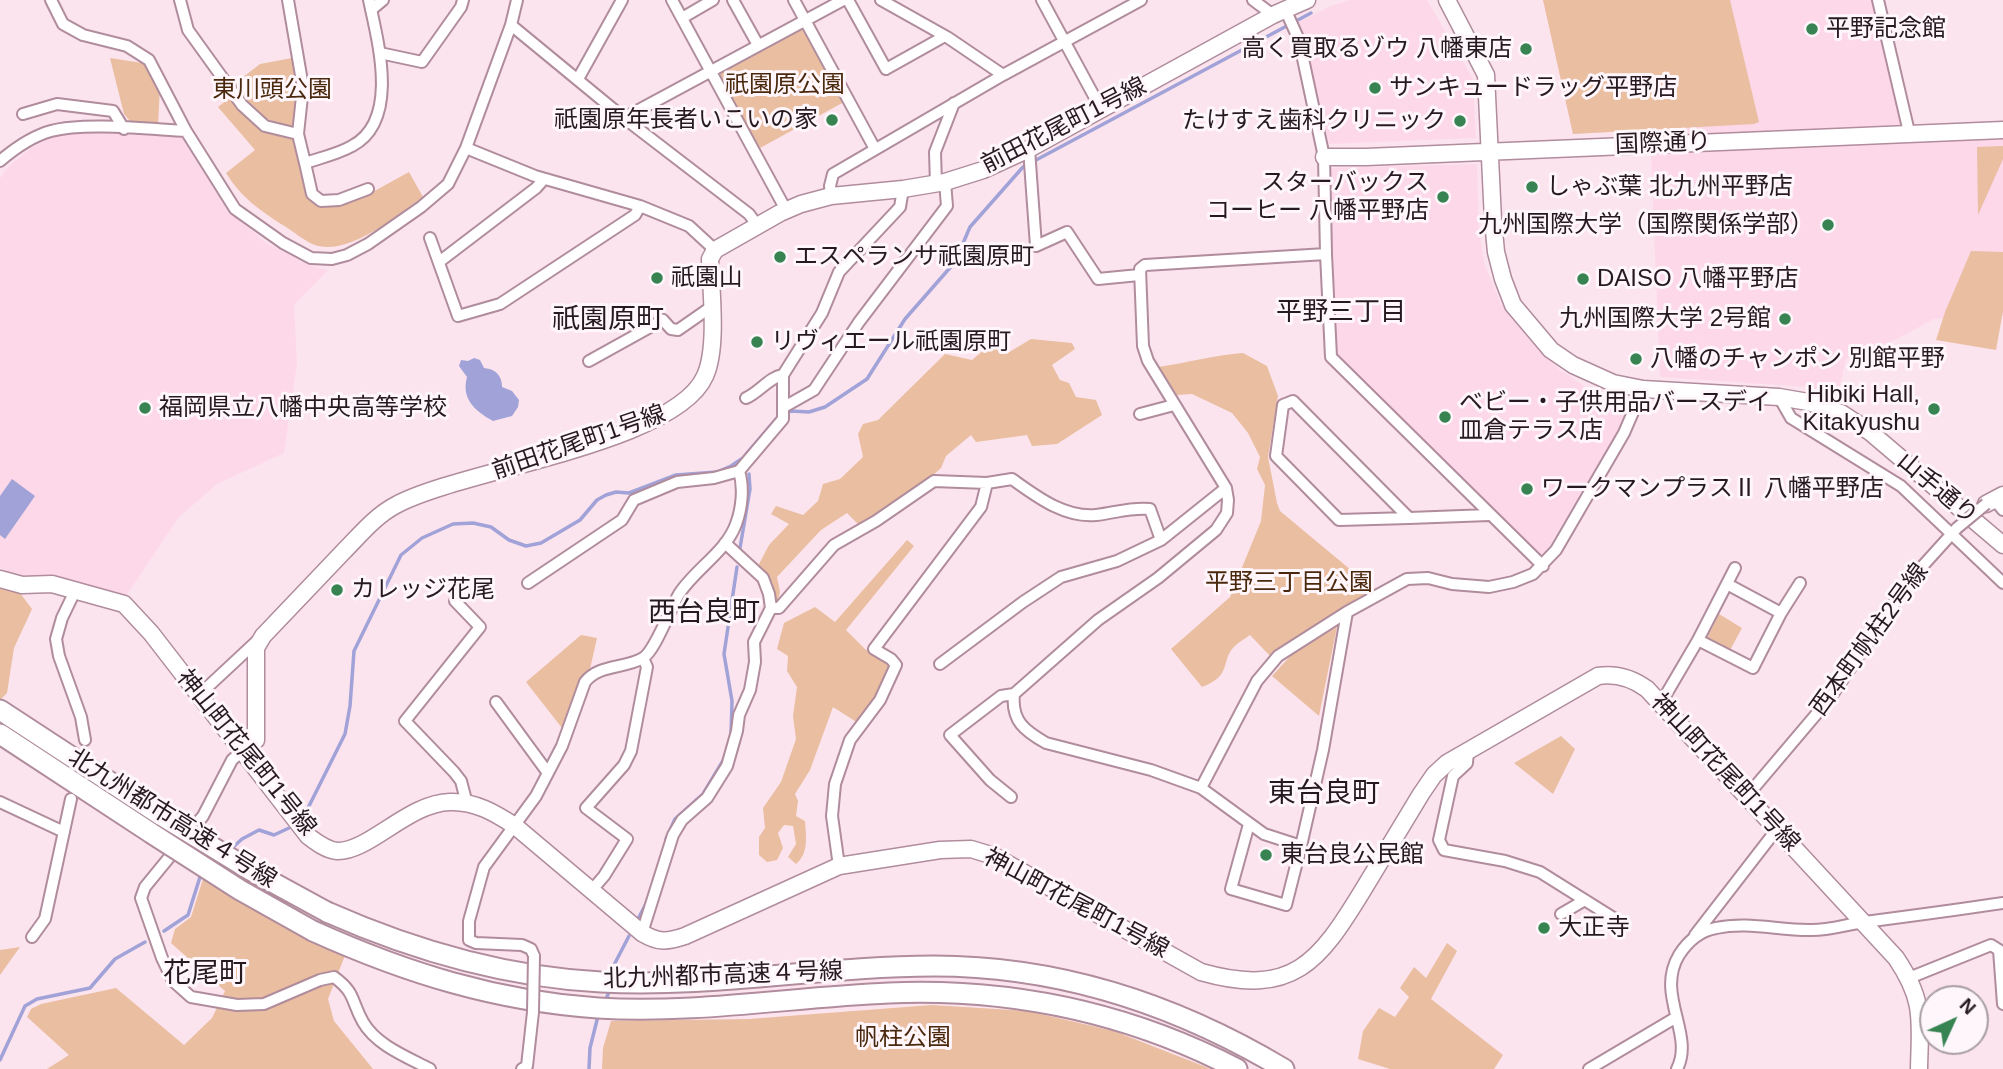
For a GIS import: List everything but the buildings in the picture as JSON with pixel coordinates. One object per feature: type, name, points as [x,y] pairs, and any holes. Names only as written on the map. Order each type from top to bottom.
[{"type":"highway","name":"北九州都市高速４号線","points":[[0,710],[250,870],[327,912],[391,939],[442,956],[519,973],[642,983],[934,966],[1018,972],[1106,989],[1143,1001],[1218,1032],[1284,1069]]},
{"type":"highway","name":"北九州都市高速４号線","points":[[0,734],[240,890],[313,931],[396,967],[437,980],[518,999],[599,1008],[640,1008],[890,993],[938,992],[1017,998],[1059,1005],[1136,1025],[1206,1053],[1237,1069]]},
{"type":"street","points":[[51,0],[63,24],[83,35],[127,46],[149,60],[186,131],[235,209],[264,231],[311,258],[332,259],[368,244],[421,207],[448,184],[466,148],[511,25],[517,0]]},
{"type":"street","points":[[180,0],[188,30],[242,105],[265,126],[298,134]]},
{"type":"street","points":[[288,0],[303,88],[298,134],[312,194],[321,201],[339,200],[368,189]]},
{"type":"street","points":[[306,163],[354,146],[373,127],[382,106],[380,53],[370,5],[383,0]]},
{"type":"street","points":[[380,53],[422,62],[461,7],[463,0]]},
{"type":"street","points":[[578,79],[622,0]]},
{"type":"street","points":[[672,0],[786,210]]},
{"type":"street","points":[[682,18],[713,0]]},
{"type":"street","points":[[733,0],[758,45]]},
{"type":"street","points":[[794,0],[875,149]]},
{"type":"street","points":[[624,118],[842,0]]},
{"type":"street","points":[[848,0],[886,69],[945,37]]},
{"type":"street","points":[[881,0],[896,4],[1003,75]]},
{"type":"street","points":[[1042,0],[1101,109]]},
{"type":"street","points":[[831,196],[833,174],[1003,75],[1140,0]]},
{"type":"street","points":[[1253,0],[1285,18],[1299,40],[1324,157],[1331,357],[1543,566]]},
{"type":"street","name":"前田花尾町1号線","points":[[263,636],[379,516],[394,506],[436,490],[605,438],[674,410],[687,400],[699,387],[710,363],[710,259],[715,250],[786,210],[831,196],[941,183],[1030,159],[1101,109],[1285,18],[1307,0]]},
{"type":"street","name":"山手通り","points":[[1447,0],[1486,75],[1496,252],[1503,279],[1514,305],[1551,350],[1573,365],[1605,380],[1643,389],[1779,397],[1824,406],[1855,421],[2003,545]]},
{"type":"street","points":[[1878,0],[1909,132]]},
{"type":"street","points":[[511,25],[624,118],[749,214],[757,225]]},
{"type":"street","points":[[528,583],[622,520],[634,500],[677,482],[715,478],[739,471],[784,411],[814,390],[859,322],[947,206],[935,152],[954,103]]},
{"type":"street","points":[[23,114],[57,104],[113,111],[124,129]]},
{"type":"street","points":[[0,162],[25,143],[49,131],[76,127],[186,131]]},
{"type":"street","name":"国際通り","points":[[1324,157],[2003,130]]},
{"type":"street","points":[[466,148],[544,178],[640,206],[689,226],[715,250]]},
{"type":"street","points":[[1030,159],[1036,246],[1067,232],[1098,279],[1139,275]]},
{"type":"street","points":[[439,262],[536,188],[544,178]]},
{"type":"street","points":[[784,411],[783,374],[822,313],[839,272],[900,206],[902,189]]},
{"type":"street","points":[[430,238],[458,316],[500,304],[635,215],[640,206]]},
{"type":"street","points":[[1011,797],[990,780],[950,735],[1001,696],[1014,694],[1098,620],[1158,578],[1216,530],[1227,513],[1226,488],[1174,405],[1143,346],[1140,269],[1145,265],[1326,254]]},
{"type":"street","points":[[589,361],[663,320],[671,329],[678,330],[711,307]]},
{"type":"street","points":[[746,398],[758,392],[775,376],[783,374]]},
{"type":"street","points":[[1201,788],[1257,681],[1278,656],[1347,612],[1407,579],[1428,578],[1452,584],[1489,587],[1513,582],[1533,574],[1543,566],[1556,550],[1624,433],[1643,389]]},
{"type":"street","points":[[1779,397],[1791,418],[1901,486],[1953,531],[2003,583]]},
{"type":"street","points":[[1409,518],[1293,401],[1283,405],[1276,456],[1339,520],[1409,518],[1489,515]]},
{"type":"street","points":[[1140,414],[1174,405]]},
{"type":"street","points":[[522,1069],[527,1066],[533,1012],[534,956],[530,949],[522,945],[476,943],[469,940],[469,920],[484,867],[536,796],[562,746],[585,682],[592,673],[643,658],[653,649],[665,620],[690,578],[725,543],[736,524],[743,484],[739,471]]},
{"type":"street","points":[[771,608],[779,608],[834,545],[876,521],[934,481],[987,483],[1012,480],[1045,502],[1071,512],[1093,515],[1133,507],[1150,509],[1161,540]]},
{"type":"street","points":[[839,866],[832,816],[835,784],[850,740],[880,700],[896,665],[874,649],[981,507],[987,483]]},
{"type":"street","points":[[940,664],[1061,577],[1117,561],[1161,540],[1226,488]]},
{"type":"street","name":"西本町帆柱2号線","points":[[1747,796],[1830,698],[1910,580],[1953,531],[1996,502]]},
{"type":"street","points":[[642,933],[673,835],[682,820],[707,798],[727,766],[737,731],[738,715],[750,690],[755,662],[754,642],[771,608],[763,578],[725,543]]},
{"type":"street","points":[[1661,704],[1735,568]]},
{"type":"street","name":"神山町花尾町1号線","points":[[0,579],[22,585],[52,584],[124,604],[150,633],[308,836],[321,846],[336,851],[352,848],[433,804],[467,804],[494,812],[515,826],[642,933],[652,940],[664,943],[839,866],[940,850],[971,849],[994,856],[1201,972],[1227,979],[1251,981],[1295,971],[1321,952],[1338,931],[1434,775],[1447,763],[1598,676],[1616,676],[1637,682],[1661,704],[1896,958],[1909,978],[1921,1010],[1919,1069]]},
{"type":"street","points":[[1698,639],[1753,668],[1781,613],[1800,583]]},
{"type":"street","points":[[1727,584],[1781,613]]},
{"type":"street","points":[[75,591],[62,618],[56,639],[59,656],[81,717],[85,740]]},
{"type":"street","points":[[455,601],[480,627],[405,722],[461,781],[467,804]]},
{"type":"street","points":[[1249,824],[1231,888],[1286,905],[1323,750],[1347,612]]},
{"type":"street","points":[[199,695],[263,636]]},
{"type":"street","points":[[263,636],[256,648],[256,740],[232,760],[204,816],[145,887],[141,898],[162,958],[173,981],[191,997],[237,1005],[264,1004],[334,976],[348,987],[363,1023],[376,1038],[430,1069]]},
{"type":"street","points":[[591,891],[604,876],[627,839],[586,808],[624,765],[631,751],[647,667],[643,658]]},
{"type":"street","points":[[1014,694],[1012,709],[1019,722],[1031,734],[1046,743],[1151,770],[1201,788],[1264,834],[1301,846]]},
{"type":"street","points":[[496,702],[548,773]]},
{"type":"street","points":[[1468,751],[1467,763],[1453,776],[1439,840],[1444,849],[1505,861],[1540,872],[1615,919]]},
{"type":"street","points":[[32,937],[45,919],[71,799]]},
{"type":"street","points":[[0,802],[64,832]]},
{"type":"street","points":[[1676,1069],[1680,1062],[1682,1046],[1670,995],[1670,976],[1678,956],[1777,829]]},
{"type":"street","points":[[1562,914],[1585,900]]},
{"type":"street","points":[[1695,936],[1716,928],[1755,925],[1813,930],[2003,904]]},
{"type":"street","points":[[1909,978],[1991,945],[1998,950],[2003,1003]]},
{"type":"street","points":[[1589,1069],[1675,1018]]},
{"type":"shaded area","points":[[1350,0],[1427,0],[1473,79],[1476,138],[1329,144],[1305,38],[1297,23]]},
{"type":"shaded area","name":"九州国際大学（国際関係学部）","points":[[1543,0],[1878,0],[1909,132],[2003,130],[2003,316],[1934,319],[1895,340],[1846,359],[1838,396],[1807,387],[1660,377],[1650,130],[1573,134]]},
{"type":"shaded area","name":"福岡県立八幡中央高等学校","points":[[87,132],[181,137],[227,210],[265,242],[308,265],[328,270],[294,305],[297,363],[284,453],[217,484],[178,518],[124,599],[56,577],[15,575],[0,568],[0,178],[10,165],[31,148],[51,138]]},
{"type":"shaded area","points":[[1477,164],[1479,233],[1485,265],[1501,304],[1531,342],[1560,370],[1589,389],[1628,401],[1623,422],[1549,547],[1540,557],[1336,353],[1330,168]]},
{"type":"green space","points":[[1543,0],[1730,0],[1759,122],[1573,134]]},
{"type":"green space","name":"祇園原公園","points":[[799,28],[806,30],[844,102],[760,148],[720,77],[721,70]]},
{"type":"green space","points":[[110,58],[149,64],[160,87],[158,125],[135,127],[124,114]]},
{"type":"green space","name":"東川頭公園","points":[[292,58],[298,89],[294,128],[265,118],[234,84],[260,64]]},
{"type":"green space","points":[[232,96],[240,107],[295,137],[321,205],[369,194],[409,172],[423,197],[359,239],[331,247],[309,242],[250,202],[226,173],[255,150],[218,107]]},
{"type":"green space","points":[[2003,146],[2003,159],[1978,215],[1977,147]]},
{"type":"green space","points":[[1971,251],[2003,252],[2003,311],[1996,350],[1936,340]]},
{"type":"green space","points":[[1031,339],[1072,343],[1075,349],[1052,365],[1060,380],[1069,383],[1076,397],[1096,400],[1102,415],[1057,444],[1032,446],[1027,435],[976,442],[971,435],[946,456],[941,468],[932,476],[875,517],[859,525],[847,513],[821,530],[777,577],[780,592],[777,603],[773,603],[770,577],[758,566],[769,545],[789,524],[771,514],[776,506],[803,515],[818,501],[823,484],[840,479],[863,457],[858,434],[863,424],[878,420],[945,354],[972,360],[992,343],[1006,354]]},
{"type":"green space","name":"平野三丁目公園","points":[[1243,353],[1267,366],[1278,396],[1268,457],[1280,511],[1375,590],[1282,647],[1271,657],[1250,635],[1231,651],[1218,677],[1202,687],[1171,649],[1230,597],[1261,521],[1265,485],[1257,469],[1260,457],[1248,433],[1232,413],[1192,394],[1177,395],[1158,367]]},
{"type":"green space","points":[[907,540],[914,546],[846,630],[865,649],[890,665],[876,700],[858,723],[833,707],[810,770],[795,794],[798,801],[796,816],[805,821],[806,844],[803,855],[796,864],[788,857],[796,844],[793,826],[784,825],[778,833],[783,848],[777,860],[767,862],[759,855],[759,837],[765,828],[763,808],[781,782],[796,739],[793,716],[797,687],[787,671],[788,656],[777,649],[784,623],[815,607],[835,622]]},
{"type":"green space","points":[[0,587],[20,593],[32,609],[14,648],[7,693],[0,700]]},
{"type":"green space","points":[[1719,614],[1742,628],[1729,652],[1706,640]]},
{"type":"green space","points":[[1337,627],[1319,716],[1272,676],[1294,652]]},
{"type":"green space","points":[[581,635],[597,638],[590,669],[580,679],[562,728],[526,682]]},
{"type":"green space","points":[[1561,736],[1575,749],[1553,794],[1514,763]]},
{"type":"green space","points":[[207,875],[346,953],[328,999],[334,1021],[373,1069],[47,1069],[69,1055],[27,1017],[31,1009],[41,1004],[116,988],[184,1045],[212,1018],[225,991],[171,943],[175,929],[191,917],[203,879]]},
{"type":"green space","points":[[1447,943],[1457,951],[1431,999],[1503,1055],[1494,1069],[1390,1069],[1358,1059],[1363,1031],[1379,1008],[1395,1017],[1409,997],[1400,988],[1414,967],[1426,978]]},
{"type":"green space","points":[[20,947],[0,975],[0,950]]},
{"type":"green space","name":"帆柱公園","points":[[932,1005],[1028,1011],[1114,1031],[1211,1069],[602,1069],[603,1048],[611,1021],[749,1019]]},
{"type":"water","points":[[461,360],[480,360],[484,368],[498,374],[502,387],[512,391],[519,400],[512,416],[493,421],[471,404],[466,392],[467,377],[459,366]]},
{"type":"water","points":[[12,479],[35,496],[5,539],[0,535],[0,496]]},
{"type":"waterway","points":[[305,814],[345,734],[354,651],[401,555],[422,538],[453,524],[473,523],[491,527],[509,540],[526,546],[541,543],[580,520],[597,500],[606,495],[616,492],[629,493],[676,475],[717,472],[731,466],[743,458],[777,418],[791,411],[809,412],[825,407],[867,379],[905,319],[955,262],[970,227],[1023,167],[1311,13]]},
{"type":"waterway","points":[[740,548],[750,489],[749,474]]},
{"type":"waterway","points":[[731,735],[732,701],[724,654],[737,567]]},
{"type":"waterway","points":[[666,839],[675,819],[703,794],[724,759]]},
{"type":"waterway","points":[[231,849],[259,830],[274,835],[289,828]]},
{"type":"waterway","points":[[164,931],[188,915],[200,877],[204,873]]},
{"type":"waterway","points":[[639,917],[648,900]]},
{"type":"waterway","points":[[613,977],[615,963],[629,936]]},
{"type":"waterway","points":[[0,1060],[25,1006],[37,999],[90,988],[115,959],[145,942]]},
{"type":"waterway","points":[[604,1003],[611,988]]},
{"type":"waterway","points":[[589,1069],[590,1048],[598,1016]]},
{"type":"place","name":"平野記念館","points":[[1812,29]]},
{"type":"place","name":"高く買取るゾウ 八幡東店","points":[[1526,49]]},
{"type":"place","name":"サンキュードラッグ平野店","points":[[1375,88]]},
{"type":"place","name":"祇園原年長者いこいの家","points":[[832,120]]},
{"type":"place","name":"たけすえ歯科クリニック","points":[[1460,121]]},
{"type":"place","name":"しゃぶ葉 北九州平野店","points":[[1532,187]]},
{"type":"place","name":"スターバックス コーヒー 八幡平野店","points":[[1443,197]]},
{"type":"place","name":"九州国際大学（国際関係学部）","points":[[1828,225]]},
{"type":"place","name":"エスペランサ祇園原町","points":[[780,257]]},
{"type":"place","name":"祇園山","points":[[657,278]]},
{"type":"place","name":"DAISO 八幡平野店","points":[[1583,279]]},
{"type":"place","name":"九州国際大学 2号館","points":[[1785,319]]},
{"type":"place","name":"リヴィエール祇園原町","points":[[757,342]]},
{"type":"place","name":"八幡のチャンポン 別館平野","points":[[1636,359]]},
{"type":"place","name":"福岡県立八幡中央高等学校","points":[[145,408]]},
{"type":"place","name":"Hibiki Hall, Kitakyushu","points":[[1934,409]]},
{"type":"place","name":"ベビー・子供用品バースデイ 皿倉テラス店","points":[[1445,417]]},
{"type":"place","name":"ワークマンプラスⅡ 八幡平野店","points":[[1527,489]]},
{"type":"place","name":"カレッジ花尾","points":[[337,590]]},
{"type":"place","name":"東台良公民館","points":[[1266,855]]},
{"type":"place","name":"大正寺","points":[[1544,928]]},
{"type":"district","name":"平野三丁目","points":[[1341,313]]},
{"type":"district","name":"祇園原町","points":[[608,320]]},
{"type":"district","name":"西台良町","points":[[704,613]]},
{"type":"district","name":"東台良町","points":[[1324,794]]},
{"type":"district","name":"花尾町","points":[[205,974]]}]
